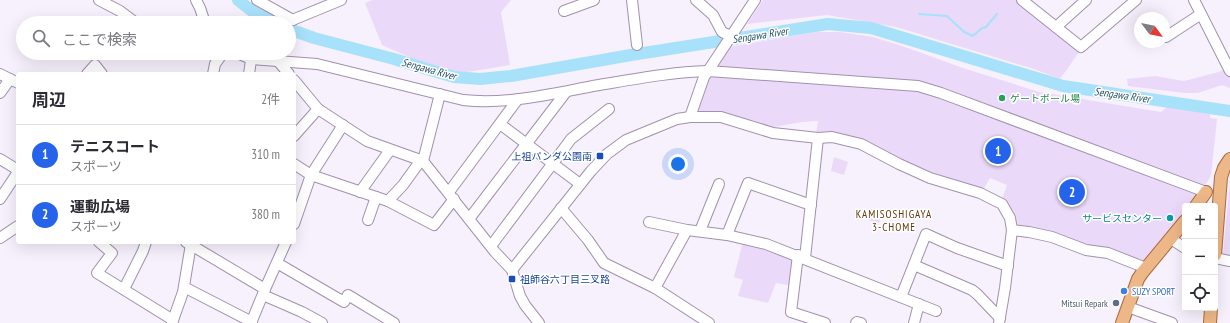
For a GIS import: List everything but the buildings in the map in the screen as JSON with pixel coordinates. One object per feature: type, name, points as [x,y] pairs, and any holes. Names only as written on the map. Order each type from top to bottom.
[{"type":"main road","points":[[1216,239],[1222,177],[1224,168],[1230,160]]},
{"type":"main road","points":[[1198,203],[1206,192]]},
{"type":"main road","points":[[1122,323],[1138,279],[1182,225]]},
{"type":"main road","points":[[1210,323],[1211,311]]},
{"type":"street","points":[[99,0],[126,16]]},
{"type":"street","points":[[196,0],[203,16]]},
{"type":"street","points":[[257,0],[281,16]]},
{"type":"street","points":[[296,17],[319,4],[340,0]]},
{"type":"street","points":[[564,12],[594,0]]},
{"type":"street","points":[[632,0],[637,45]]},
{"type":"street","points":[[696,0],[730,31]]},
{"type":"street","points":[[690,117],[704,77],[722,52],[730,31],[755,0]]},
{"type":"street","points":[[1022,0],[1034,3],[1056,27],[1081,47],[1136,0]]},
{"type":"street","points":[[1056,27],[1086,0]]},
{"type":"street","points":[[1194,0],[1230,71]]},
{"type":"street","points":[[1170,34],[1201,14]]},
{"type":"street","points":[[213,72],[215,64],[218,60]]},
{"type":"street","points":[[249,72],[251,60]]},
{"type":"street","points":[[273,60],[317,64],[478,102],[495,102],[518,99],[687,72],[708,71],[918,86],[941,93],[1206,192]]},
{"type":"street","points":[[278,61],[287,72]]},
{"type":"street","points":[[89,72],[95,65],[100,72]]},
{"type":"street","points":[[0,74],[14,81],[0,93]]},
{"type":"street","points":[[296,82],[318,109],[367,141],[422,160],[512,270],[520,296],[525,306],[539,323]]},
{"type":"street","points":[[470,219],[566,92]]},
{"type":"street","points":[[388,201],[403,185],[422,160],[440,94]]},
{"type":"street","points":[[296,165],[311,174],[388,201],[434,225],[518,99]]},
{"type":"street","points":[[296,134],[318,109]]},
{"type":"street","points":[[491,246],[571,139],[609,109]]},
{"type":"street","points":[[512,270],[599,162],[626,140],[676,119],[690,117],[721,117],[773,133],[818,138],[832,137],[861,144],[930,178],[980,193],[1002,204],[1010,218],[1012,230],[999,321]]},
{"type":"street","points":[[500,124],[580,184]]},
{"type":"street","points":[[296,218],[311,174],[343,125]]},
{"type":"street","points":[[818,138],[811,205],[792,312],[826,323]]},
{"type":"street","points":[[360,192],[390,150]]},
{"type":"street","points":[[0,159],[16,170]]},
{"type":"street","points":[[0,199],[16,174]]},
{"type":"street","points":[[727,235],[748,183],[811,205]]},
{"type":"street","points":[[700,231],[719,184]]},
{"type":"street","points":[[368,220],[376,197]]},
{"type":"street","points":[[561,208],[588,240],[604,263],[655,288],[703,321]]},
{"type":"street","points":[[649,222],[687,230],[727,235],[766,244],[936,311]]},
{"type":"street","points":[[0,238],[16,227]]},
{"type":"street","points":[[655,288],[687,230]]},
{"type":"street","points":[[1012,230],[1052,237],[1086,250],[1108,253],[1146,268]]},
{"type":"street","points":[[901,297],[926,234],[957,248],[1008,266]]},
{"type":"street","points":[[1171,239],[1182,246]]},
{"type":"street","points":[[101,244],[112,253],[97,273],[172,321],[180,303],[184,287],[190,244]]},
{"type":"street","points":[[124,289],[143,252],[145,244]]},
{"type":"street","points":[[192,244],[264,292],[322,323]]},
{"type":"street","points":[[184,287],[252,323],[285,244]]},
{"type":"street","points":[[1218,259],[1230,261]]},
{"type":"street","points":[[277,263],[344,302],[348,295],[394,323]]},
{"type":"street","points":[[914,265],[972,290],[999,321]]},
{"type":"street","points":[[914,323],[919,304]]},
{"type":"street","points":[[1128,307],[1172,323]]},
{"type":"street","points":[[856,323],[861,323]]},
{"type":"shaded area","points":[[373,0],[511,0],[501,12],[510,65],[450,75],[382,45],[365,3]]},
{"type":"shaded area","points":[[763,0],[1015,0],[1080,51],[1060,79],[1034,69],[896,27],[827,15],[747,24]]},
{"type":"shaded area","points":[[817,32],[840,32],[873,37],[1039,92],[1161,112],[1167,107],[1210,110],[1210,118],[1217,119],[1211,176],[1193,203],[1182,203],[1182,218],[1147,263],[1016,229],[1001,202],[1007,185],[990,178],[983,190],[952,180],[884,153],[816,135],[818,121],[802,122],[768,128],[696,115],[706,83],[728,47]]},
{"type":"shaded area","points":[[1230,67],[1230,88],[1222,85],[1198,93],[1184,93],[1128,86],[1127,79],[1155,76],[1184,81],[1219,72]]},
{"type":"shaded area","points":[[834,157],[848,162],[844,175],[831,171]]},
{"type":"shaded area","points":[[1230,181],[1230,256],[1223,254]]},
{"type":"shaded area","points":[[871,209],[882,212],[879,223],[868,220]]},
{"type":"shaded area","points":[[743,241],[796,257],[793,286],[776,283],[768,303],[738,296],[743,280],[734,277]]},
{"type":"waterway","name":"Sengawa River","points":[[238,0],[252,11],[262,16]]},
{"type":"waterway","points":[[919,14],[947,16],[964,32],[973,36],[982,28],[986,27],[997,14]]},
{"type":"waterway","name":"Sengawa River","points":[[296,32],[314,38],[394,59],[454,77],[480,79],[511,76],[631,55],[828,24],[871,28],[1063,86],[1230,111]]},
{"type":"place","name":"ゲートボール場","points":[[1002,98]]},
{"type":"place","name":"テニスコート","points":[[998,151]]},
{"type":"place","name":"上祖パンダ公園南","points":[[600,156]]},
{"type":"place","name":"運動広場","points":[[1072,192]]},
{"type":"place","name":"サービスセンター","points":[[1170,218]]},
{"type":"place","name":"祖師谷六丁目三叉路","points":[[512,279]]},
{"type":"place","name":"SUZY SPORT","points":[[1124,291]]},
{"type":"place","name":"Mitsui Repark","points":[[1116,303]]},
{"type":"district","name":"KAMISOSHIGAYA 3-CHOME","points":[[894,220]]}]
